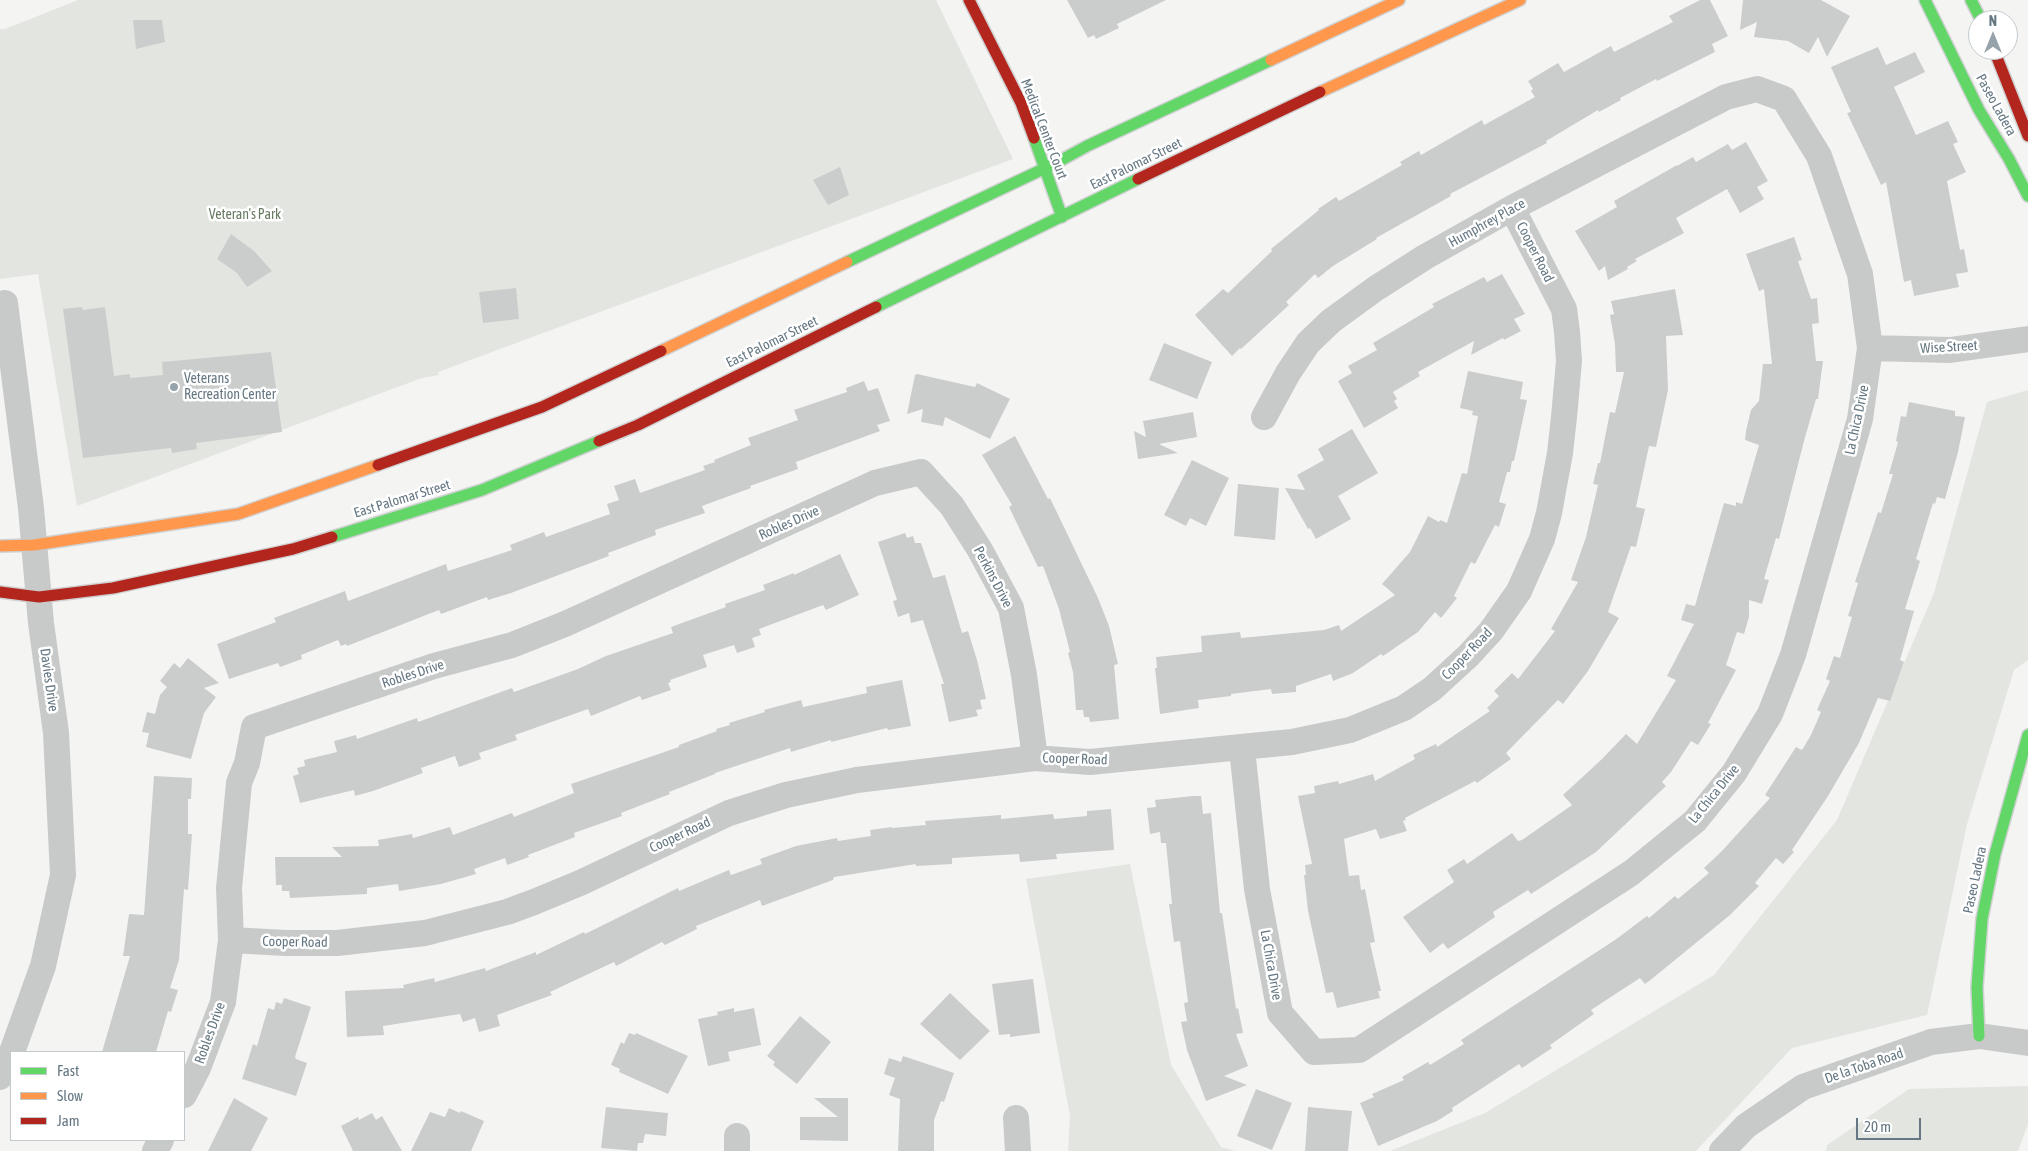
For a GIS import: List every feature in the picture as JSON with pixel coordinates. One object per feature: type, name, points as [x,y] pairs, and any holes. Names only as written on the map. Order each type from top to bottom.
[{"type":"main road","name":"Medical Center Court","points":[[969,0],[1021,103],[1062,217]]},
{"type":"main road","points":[[0,546],[34,545],[238,514],[542,407],[1045,168],[1087,146],[1399,0]]},
{"type":"main road","name":"East Palomar Street","points":[[0,592],[39,597],[113,588],[292,549],[482,490],[638,425],[1009,241],[1348,79],[1520,0]]},
{"type":"main road","name":"Paseo Ladera","points":[[1925,0],[1979,110],[2009,159],[2028,196]]},
{"type":"main road","name":"Paseo Ladera","points":[[1998,60],[2028,136]]},
{"type":"main road","name":"Paseo Ladera","points":[[1979,1036],[1977,987],[1982,919],[1995,854],[2028,735]]},
{"type":"street","name":"Humphrey Place","points":[[1264,417],[1288,373],[1308,343],[1331,321],[1375,290],[1425,258],[1512,208],[1726,97],[1757,89]]},
{"type":"street","name":"La Chica Drive","points":[[1242,748],[1257,890],[1280,1014],[1314,1052],[1359,1050],[1631,873],[1695,821],[1734,773],[1770,714],[1793,655],[1860,418],[1870,348],[1860,274],[1818,156],[1784,99],[1757,89]]},
{"type":"street","name":"Cooper Road","points":[[231,940],[337,943],[425,933],[507,912],[534,902],[580,883],[729,813],[786,795],[858,780],[1036,758],[1090,762],[1292,742],[1350,730],[1404,708],[1432,689],[1468,656],[1491,631],[1519,591],[1542,539],[1549,514],[1560,453],[1569,361],[1564,309],[1512,208]]},
{"type":"street","name":"Davies Drive","points":[[5,303],[34,545],[41,623],[56,733],[63,875],[43,966],[13,1051]]},
{"type":"street","name":"Wise Street","points":[[1870,348],[1950,350],[2028,339]]},
{"type":"street","name":"Perkins Drive","points":[[921,472],[952,506],[980,550],[1011,608],[1024,675],[1036,758]]},
{"type":"street","name":"Robles Drive","points":[[185,1094],[198,1068],[223,1002],[231,940],[229,888],[239,783],[247,763],[254,727],[434,666],[512,645],[599,608],[875,483],[921,472]]},
{"type":"street","name":"De la Toba Road","points":[[1722,1151],[1746,1126],[1803,1087],[1931,1042],[1979,1036],[2028,1043]]},
{"type":"street","name":"Davies Drive","points":[[0,1077],[10,1057]]},
{"type":"street","points":[[1016,1118],[1018,1151]]},
{"type":"green space","name":"Veteran's Park","points":[[78,0],[936,0],[1013,159],[438,372],[439,375],[422,378],[77,506],[38,274],[0,279],[0,29],[5,29]]},
{"type":"green space","points":[[2028,390],[2028,660],[2014,670],[1967,824],[1927,1015],[1792,1048],[1696,1151],[1390,1151],[1485,1113],[1714,975],[1837,820],[1934,593],[1987,402]]},
{"type":"green space","points":[[1130,864],[1171,1065],[1221,1147],[1236,1151],[1068,1151],[1070,1116],[1026,879]]},
{"type":"green space","points":[[2028,1086],[2028,1124],[2018,1151],[1826,1151],[1827,1145],[1909,1089]]},
{"type":"building","points":[[1067,0],[1166,0],[1117,24],[1119,28],[1096,39],[1094,35],[1088,38]]},
{"type":"building","points":[[1700,0],[1710,0],[1728,36],[1712,44],[1715,52],[1657,81],[1656,79],[1620,98],[1621,100],[1599,112],[1598,110],[1546,141],[1547,143],[1450,194],[1451,196],[1376,238],[1318,278],[1315,274],[1286,302],[1289,305],[1232,356],[1195,315],[1223,289],[1228,293],[1272,251],[1271,249],[1318,209],[1336,197],[1339,201],[1402,165],[1400,162],[1419,151],[1421,155],[1482,120],[1484,125],[1535,97],[1528,81],[1558,63],[1564,72],[1611,46],[1614,52],[1673,22],[1669,16]]},
{"type":"building","points":[[1743,0],[1821,0],[1850,16],[1827,57],[1818,37],[1809,53],[1788,41],[1754,37],[1757,22],[1740,30]]},
{"type":"building","points":[[133,20],[162,20],[165,42],[136,49]]},
{"type":"building","points":[[1878,47],[1886,65],[1915,52],[1925,72],[1894,87],[1916,135],[1948,121],[1958,142],[1953,144],[1966,172],[1947,181],[1960,250],[1964,249],[1968,272],[1956,274],[1959,287],[1914,296],[1911,280],[1904,282],[1886,182],[1881,185],[1847,113],[1851,112],[1831,67]]},
{"type":"building","points":[[1746,142],[1768,181],[1757,187],[1764,199],[1740,213],[1727,189],[1676,218],[1684,233],[1635,259],[1637,261],[1627,267],[1628,269],[1608,280],[1605,266],[1599,271],[1575,231],[1617,207],[1614,201],[1677,165],[1693,157],[1696,162],[1728,144],[1732,150]]},
{"type":"building","points":[[840,167],[849,195],[828,205],[813,180]]},
{"type":"building","points":[[231,234],[254,251],[272,271],[247,287],[237,273],[217,259]]},
{"type":"building","points":[[1794,237],[1802,260],[1798,261],[1811,299],[1817,298],[1819,323],[1812,324],[1816,361],[1823,361],[1818,399],[1816,399],[1804,441],[1779,539],[1776,538],[1764,579],[1769,580],[1762,604],[1749,600],[1749,617],[1744,634],[1737,632],[1726,665],[1736,670],[1708,723],[1711,724],[1698,745],[1691,741],[1671,772],[1662,782],[1666,786],[1596,852],[1531,894],[1528,890],[1493,912],[1495,917],[1448,949],[1443,943],[1430,953],[1403,917],[1454,882],[1447,870],[1464,859],[1467,864],[1512,833],[1518,841],[1522,840],[1572,805],[1563,795],[1626,734],[1637,744],[1676,680],[1667,676],[1694,624],[1681,620],[1686,604],[1695,606],[1724,503],[1736,506],[1736,502],[1742,504],[1759,445],[1745,440],[1746,431],[1751,410],[1759,401],[1763,364],[1772,364],[1764,289],[1759,291],[1746,254]]},
{"type":"building","points":[[1502,274],[1525,314],[1514,319],[1521,331],[1471,355],[1474,341],[1418,372],[1420,376],[1393,392],[1397,399],[1394,401],[1398,408],[1364,428],[1338,381],[1352,373],[1348,366],[1377,350],[1373,343],[1434,307],[1432,304],[1484,277],[1487,282]]},
{"type":"building","points":[[516,288],[519,319],[483,323],[479,292]]},
{"type":"building","points":[[1675,289],[1683,335],[1666,336],[1668,390],[1656,447],[1649,446],[1636,507],[1645,509],[1636,547],[1631,546],[1608,612],[1619,618],[1588,671],[1563,704],[1558,700],[1506,753],[1511,759],[1477,783],[1475,781],[1405,818],[1406,820],[1403,821],[1407,831],[1380,839],[1376,829],[1344,839],[1349,876],[1359,875],[1361,890],[1365,889],[1375,942],[1370,943],[1381,991],[1378,991],[1380,998],[1337,1008],[1333,992],[1326,993],[1308,911],[1304,875],[1306,875],[1305,865],[1312,864],[1298,796],[1315,793],[1314,786],[1338,781],[1339,784],[1373,774],[1375,781],[1415,759],[1413,755],[1436,744],[1437,747],[1490,711],[1487,708],[1499,696],[1494,691],[1512,673],[1518,679],[1555,631],[1551,629],[1578,582],[1571,580],[1586,537],[1598,485],[1593,484],[1598,463],[1600,463],[1610,412],[1615,413],[1624,372],[1616,372],[1615,344],[1610,315],[1614,314],[1611,301]]},
{"type":"building","name":"Veterans Recreation Center","points":[[82,307],[83,310],[105,307],[114,376],[130,374],[130,378],[163,375],[162,362],[271,352],[282,432],[196,443],[197,449],[172,453],[171,448],[83,458],[63,309]]},
{"type":"building","points":[[1164,343],[1212,362],[1197,399],[1149,380]]},
{"type":"building","points":[[1468,371],[1523,382],[1520,399],[1527,400],[1514,461],[1512,461],[1510,472],[1507,472],[1499,502],[1506,504],[1499,527],[1495,525],[1475,564],[1471,562],[1454,596],[1457,598],[1441,618],[1435,612],[1418,632],[1383,656],[1381,654],[1353,673],[1333,681],[1331,674],[1296,686],[1296,692],[1272,694],[1271,689],[1231,694],[1231,696],[1198,700],[1199,708],[1160,714],[1155,668],[1157,668],[1156,657],[1202,652],[1201,636],[1240,632],[1241,638],[1324,630],[1339,625],[1341,631],[1395,595],[1382,584],[1410,552],[1428,516],[1439,522],[1440,520],[1447,523],[1462,473],[1467,474],[1478,416],[1472,415],[1473,411],[1460,408]]},
{"type":"building","points":[[915,375],[975,387],[977,383],[1010,399],[990,439],[945,417],[943,426],[921,422],[923,409],[907,414]]},
{"type":"building","points":[[864,381],[868,391],[878,388],[890,421],[877,425],[880,431],[796,462],[798,469],[702,506],[705,513],[655,530],[656,535],[608,553],[609,556],[511,593],[488,600],[487,597],[441,614],[439,610],[347,646],[346,644],[341,646],[338,640],[301,655],[302,659],[280,667],[278,663],[229,679],[217,644],[276,622],[274,618],[345,591],[348,601],[446,564],[448,571],[512,550],[510,545],[544,532],[546,537],[610,514],[607,504],[619,500],[614,486],[635,479],[640,493],[705,470],[703,466],[715,462],[714,460],[751,445],[748,438],[798,420],[794,410],[847,392],[846,388]]},
{"type":"building","points":[[1909,402],[1955,411],[1955,416],[1965,417],[1958,452],[1945,499],[1937,497],[1935,504],[1933,503],[1916,559],[1920,561],[1905,609],[1914,611],[1900,660],[1904,662],[1890,701],[1878,698],[1859,743],[1828,796],[1792,850],[1794,852],[1783,864],[1776,858],[1755,883],[1759,886],[1730,915],[1645,984],[1640,978],[1591,1010],[1594,1014],[1550,1045],[1552,1048],[1522,1068],[1519,1064],[1452,1108],[1453,1111],[1437,1121],[1378,1146],[1360,1103],[1374,1097],[1372,1094],[1404,1080],[1402,1077],[1428,1062],[1430,1065],[1464,1044],[1461,1040],[1615,940],[1647,916],[1649,918],[1675,896],[1678,899],[1709,873],[1704,868],[1770,798],[1765,795],[1796,747],[1802,750],[1811,735],[1821,712],[1817,710],[1830,681],[1826,679],[1834,656],[1840,658],[1852,617],[1848,616],[1858,583],[1855,582],[1878,512],[1881,513],[1893,474],[1889,474],[1898,442],[1896,441],[1901,416],[1906,417]]},
{"type":"building","points":[[1193,412],[1197,437],[1159,444],[1178,453],[1138,459],[1134,431],[1146,437],[1143,421]]},
{"type":"building","points":[[1352,429],[1378,473],[1338,496],[1351,519],[1316,539],[1310,528],[1308,529],[1285,488],[1305,490],[1297,475],[1324,460],[1318,449]]},
{"type":"building","points":[[1015,436],[1048,499],[1050,498],[1098,598],[1109,626],[1118,664],[1114,665],[1119,719],[1090,722],[1089,717],[1084,717],[1083,710],[1076,710],[1073,672],[1068,653],[1070,652],[1059,609],[1043,566],[1038,567],[1009,507],[1012,505],[982,455]]},
{"type":"building","points":[[1192,460],[1229,478],[1206,526],[1190,518],[1186,526],[1164,515]]},
{"type":"building","points":[[1238,484],[1279,488],[1275,540],[1234,536]]},
{"type":"building","points":[[905,533],[907,538],[913,536],[915,543],[921,543],[933,578],[945,575],[962,633],[968,631],[986,699],[980,700],[982,709],[976,710],[978,716],[949,722],[941,684],[944,684],[923,620],[911,623],[909,613],[898,617],[893,601],[897,600],[878,542]]},
{"type":"building","points":[[840,554],[859,595],[826,610],[823,605],[759,629],[761,635],[752,638],[755,647],[737,653],[734,645],[703,655],[707,667],[670,680],[671,682],[668,683],[671,690],[642,700],[640,696],[591,716],[588,709],[515,735],[517,740],[479,753],[481,759],[459,767],[455,756],[421,768],[423,773],[373,791],[355,796],[354,790],[300,803],[293,776],[299,774],[297,768],[305,766],[304,760],[337,752],[334,741],[356,735],[357,739],[417,718],[418,722],[512,688],[514,692],[578,669],[606,656],[673,633],[671,627],[726,607],[725,604],[765,590],[763,585],[794,573],[794,575]]},
{"type":"building","points":[[188,658],[219,683],[204,688],[216,697],[204,713],[191,759],[146,747],[149,733],[142,732],[147,712],[155,714],[160,695],[167,687],[160,681],[174,663],[180,668]]},
{"type":"building","points":[[902,680],[911,726],[888,730],[887,728],[831,742],[831,740],[791,752],[790,748],[715,773],[669,792],[670,794],[621,813],[622,816],[574,833],[575,837],[507,865],[505,858],[474,869],[476,874],[441,884],[399,891],[398,884],[367,888],[367,894],[290,898],[289,891],[282,891],[282,885],[276,885],[275,857],[342,857],[332,847],[379,846],[378,840],[412,834],[413,838],[450,827],[453,835],[512,813],[514,817],[574,793],[571,784],[679,747],[679,745],[717,731],[716,729],[730,725],[729,723],[765,712],[764,710],[801,700],[803,707],[867,693],[866,687]]},
{"type":"building","points":[[154,776],[192,778],[191,799],[188,799],[188,834],[192,834],[188,890],[184,889],[179,960],[170,988],[178,990],[171,1012],[168,1011],[156,1051],[102,1051],[130,956],[123,956],[129,914],[144,915]]},
{"type":"building","points":[[1201,796],[1203,814],[1211,813],[1220,913],[1222,913],[1236,1009],[1238,1008],[1243,1033],[1236,1034],[1248,1066],[1224,1076],[1247,1085],[1206,1101],[1187,1050],[1181,1022],[1187,1021],[1184,1003],[1188,1002],[1180,941],[1174,942],[1169,904],[1172,904],[1166,843],[1161,843],[1160,832],[1150,834],[1147,808],[1156,807],[1155,800]]},
{"type":"building","points":[[1111,809],[1114,850],[1056,854],[1057,859],[1020,862],[1019,854],[952,858],[952,864],[916,866],[916,864],[834,877],[833,880],[762,906],[760,900],[696,926],[697,929],[665,945],[662,942],[616,966],[614,962],[550,992],[552,995],[497,1015],[500,1026],[479,1032],[475,1018],[463,1022],[460,1014],[383,1026],[384,1035],[347,1037],[345,991],[404,988],[403,985],[434,978],[435,982],[485,968],[486,971],[536,952],[536,955],[584,932],[585,934],[678,888],[679,891],[729,870],[731,875],[762,864],[760,859],[796,846],[837,838],[838,841],[871,836],[870,830],[926,825],[925,821],[1001,815],[1001,819],[1053,814],[1054,819],[1087,816],[1087,811]]},
{"type":"building","points":[[1033,979],[1040,1033],[1010,1037],[1010,1034],[999,1035],[992,984]]},
{"type":"building","points":[[950,993],[990,1031],[960,1060],[920,1024]]},
{"type":"building","points":[[284,998],[311,1007],[295,1057],[307,1063],[296,1096],[242,1079],[253,1044],[257,1046],[268,1008],[274,1010],[276,1002],[282,1004]]},
{"type":"building","points":[[734,1008],[734,1012],[754,1008],[761,1045],[728,1052],[730,1061],[708,1066],[698,1019],[718,1015],[717,1012]]},
{"type":"building","points":[[800,1016],[831,1042],[797,1084],[773,1065],[775,1062],[767,1056]]},
{"type":"building","points":[[629,1033],[635,1035],[636,1033],[688,1056],[668,1094],[619,1072],[620,1069],[611,1065],[621,1042],[624,1044]]},
{"type":"building","points":[[903,1056],[954,1073],[944,1102],[941,1101],[934,1120],[934,1151],[898,1151],[900,1099],[889,1095],[895,1078],[884,1074],[889,1058],[901,1062]]},
{"type":"building","points":[[1256,1089],[1292,1103],[1272,1150],[1237,1136]]},
{"type":"building","points":[[234,1098],[268,1118],[251,1151],[208,1151]]},
{"type":"building","points":[[814,1098],[848,1098],[848,1141],[800,1140],[800,1117],[838,1117]]},
{"type":"building","points":[[606,1107],[668,1113],[666,1136],[645,1134],[643,1143],[638,1143],[637,1151],[601,1148]]},
{"type":"building","points":[[1308,1107],[1352,1111],[1348,1151],[1305,1151]]},
{"type":"building","points":[[449,1108],[484,1121],[471,1151],[411,1151],[430,1112],[445,1117]]},
{"type":"building","points":[[372,1113],[376,1120],[382,1116],[402,1151],[353,1151],[341,1126],[358,1117],[359,1120]]},
{"type":"traffic: fast","points":[[1925,0],[1979,110],[2009,159],[2028,196]]},
{"type":"traffic: fast","points":[[1971,0],[1976,10]]},
{"type":"traffic: fast","points":[[847,262],[1271,60]]},
{"type":"traffic: fast","points":[[1034,138],[1062,217]]},
{"type":"traffic: fast","points":[[876,307],[1138,179]]},
{"type":"traffic: fast","points":[[332,537],[482,490],[599,441]]},
{"type":"traffic: fast","points":[[1979,1036],[1977,987],[1982,919],[1995,854],[2028,735]]},
{"type":"traffic: slow","points":[[1271,60],[1399,0]]},
{"type":"traffic: slow","points":[[1320,92],[1520,0]]},
{"type":"traffic: slow","points":[[661,351],[847,262]]},
{"type":"traffic: slow","points":[[0,546],[34,545],[238,514],[378,465]]},
{"type":"traffic: jam","points":[[969,0],[1021,103],[1034,138]]},
{"type":"traffic: jam","points":[[1998,60],[2028,136]]},
{"type":"traffic: jam","points":[[1138,179],[1320,92]]},
{"type":"traffic: jam","points":[[599,441],[638,425],[876,307]]},
{"type":"traffic: jam","points":[[378,465],[542,407],[661,351]]},
{"type":"traffic: jam","points":[[0,592],[39,597],[113,588],[293,549],[332,537]]},
{"type":"place","name":"Veterans Recreation Center","points":[[174,387]]}]
